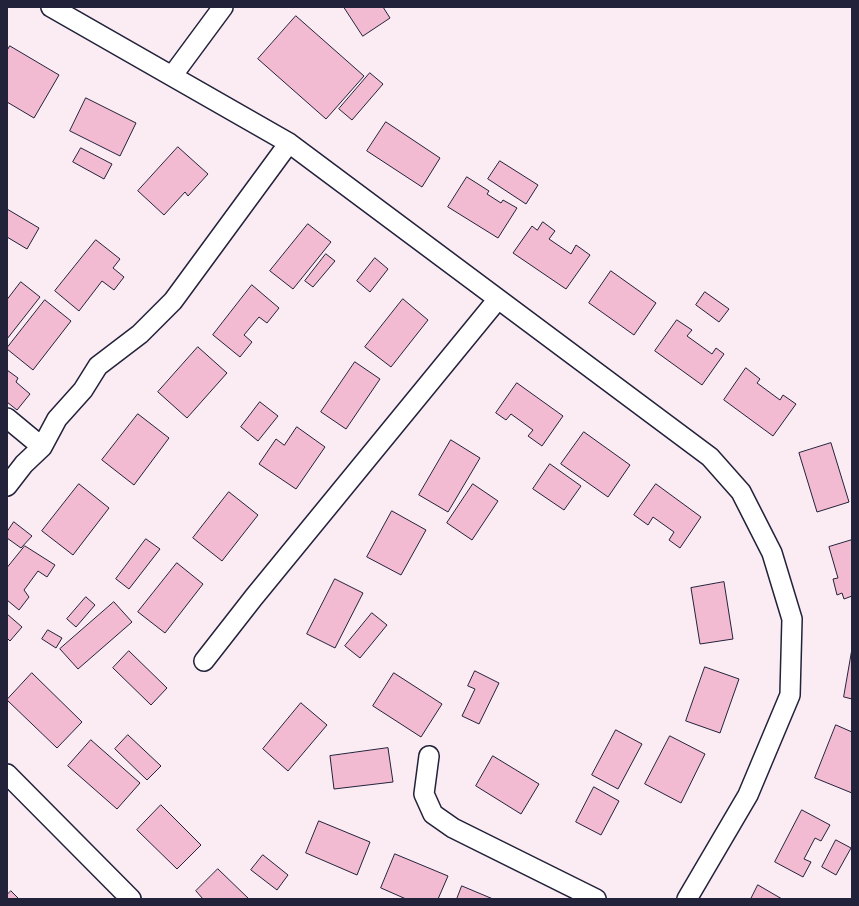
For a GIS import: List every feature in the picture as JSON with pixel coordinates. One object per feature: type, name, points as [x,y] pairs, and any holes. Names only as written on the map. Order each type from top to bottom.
[{"type":"street","points":[[51,7],[289,143],[710,457],[741,492],[772,553],[792,619],[790,695],[748,795],[686,899]]},
{"type":"street","points":[[172,76],[223,7]]},
{"type":"street","points":[[7,486],[24,464],[42,448],[57,419],[82,390],[98,366],[140,334],[173,301],[289,143]]},
{"type":"street","points":[[204,661],[254,597],[498,299]]},
{"type":"street","points":[[7,418],[42,448]]},
{"type":"street","points":[[430,756],[424,794],[433,814],[453,828],[596,899]]},
{"type":"street","points":[[7,774],[132,899]]},
{"type":"building","points":[[344,7],[383,7],[390,18],[363,36]]},
{"type":"building","points":[[296,16],[364,76],[326,119],[258,59]]},
{"type":"building","points":[[10,46],[59,75],[34,118],[7,102],[7,51]]},
{"type":"building","points":[[370,73],[383,84],[352,120],[339,109]]},
{"type":"building","points":[[86,98],[136,123],[120,156],[70,131]]},
{"type":"building","points":[[386,122],[440,158],[422,187],[367,151]]},
{"type":"building","points":[[178,147],[208,174],[188,196],[185,192],[164,215],[138,191]]},
{"type":"building","points":[[81,148],[112,164],[104,179],[73,162]]},
{"type":"building","points":[[500,161],[538,185],[526,204],[488,179]]},
{"type":"building","points":[[467,177],[489,191],[487,194],[501,203],[503,200],[517,208],[498,238],[448,207]]},
{"type":"building","points":[[7,209],[39,228],[27,249],[7,237]]},
{"type":"building","points":[[543,222],[555,231],[549,239],[571,254],[576,245],[590,255],[566,289],[513,253],[532,226],[537,230]]},
{"type":"building","points":[[308,224],[331,242],[293,289],[270,271]]},
{"type":"building","points":[[96,240],[120,259],[113,268],[124,277],[114,290],[102,281],[79,311],[55,291]]},
{"type":"building","points":[[326,254],[335,261],[313,287],[305,281]]},
{"type":"building","points":[[375,258],[388,269],[370,292],[357,281]]},
{"type":"building","points":[[611,271],[656,303],[634,335],[589,303]]},
{"type":"building","points":[[21,282],[40,297],[7,339],[7,300]]},
{"type":"building","points":[[252,285],[279,308],[267,323],[259,317],[244,335],[252,342],[240,357],[213,335]]},
{"type":"building","points":[[705,292],[729,309],[719,322],[696,305]]},
{"type":"building","points":[[403,299],[428,320],[391,367],[365,347]]},
{"type":"building","points":[[45,300],[71,321],[33,370],[7,348]]},
{"type":"building","points":[[677,320],[692,330],[687,336],[712,354],[716,348],[724,354],[702,385],[655,351]]},
{"type":"building","points":[[198,347],[227,373],[187,418],[158,392]]},
{"type":"building","points":[[355,362],[380,379],[346,429],[321,412]]},
{"type":"building","points":[[746,368],[760,379],[757,383],[780,400],[783,395],[796,404],[773,436],[724,400]]},
{"type":"building","points":[[7,370],[18,378],[16,382],[30,394],[17,410],[7,402]]},
{"type":"building","points":[[517,383],[563,416],[542,446],[528,436],[533,430],[511,414],[506,420],[496,413]]},
{"type":"building","points":[[260,402],[278,416],[258,441],[241,427]]},
{"type":"building","points":[[138,414],[169,438],[134,485],[102,460]]},
{"type":"building","points":[[297,427],[325,447],[296,489],[259,464],[276,439],[284,445]]},
{"type":"building","points":[[584,432],[630,465],[608,497],[561,464]]},
{"type":"building","points":[[451,440],[480,458],[448,512],[419,495]]},
{"type":"building","points":[[831,443],[849,502],[817,512],[799,453]]},
{"type":"building","points":[[550,464],[581,486],[564,510],[533,489]]},
{"type":"building","points":[[79,484],[109,508],[73,555],[42,531]]},
{"type":"building","points":[[473,484],[498,501],[472,540],[447,523]]},
{"type":"building","points":[[656,484],[701,517],[680,548],[669,540],[674,532],[653,517],[648,525],[634,515]]},
{"type":"building","points":[[229,492],[258,515],[222,561],[193,538]]},
{"type":"building","points":[[392,511],[426,530],[401,575],[367,557]]},
{"type":"building","points":[[14,522],[32,536],[21,548],[7,538],[7,532]]},
{"type":"building","points":[[146,539],[160,549],[129,589],[116,579]]},
{"type":"building","points":[[852,540],[852,596],[844,599],[842,593],[837,595],[833,579],[838,578],[829,547]]},
{"type":"building","points":[[25,546],[55,565],[47,577],[38,571],[24,590],[29,597],[19,610],[7,600],[7,568]]},
{"type":"building","points":[[177,563],[203,584],[165,633],[138,612]]},
{"type":"building","points":[[335,579],[363,593],[335,648],[307,634]]},
{"type":"building","points":[[724,582],[733,639],[700,644],[691,588]]},
{"type":"building","points":[[86,597],[95,605],[76,627],[67,619]]},
{"type":"building","points":[[114,602],[132,622],[78,669],[60,649]]},
{"type":"building","points":[[372,613],[387,625],[360,658],[345,646]]},
{"type":"building","points":[[7,614],[22,627],[10,641],[7,638]]},
{"type":"building","points":[[48,630],[62,638],[56,648],[42,639]]},
{"type":"building","points":[[852,649],[852,699],[844,697]]},
{"type":"building","points":[[129,651],[167,688],[151,705],[113,668]]},
{"type":"building","points":[[705,667],[739,679],[720,733],[686,721]]},
{"type":"building","points":[[475,671],[499,683],[479,724],[462,716],[475,689],[468,686]]},
{"type":"building","points":[[32,673],[82,722],[57,748],[7,700]]},
{"type":"building","points":[[394,673],[442,704],[421,737],[373,706]]},
{"type":"building","points":[[301,703],[327,725],[288,771],[263,749]]},
{"type":"building","points":[[836,725],[852,732],[852,793],[815,778]]},
{"type":"building","points":[[616,730],[642,744],[618,789],[592,775]]},
{"type":"building","points":[[128,735],[161,766],[147,780],[115,749]]},
{"type":"building","points":[[670,736],[705,754],[681,803],[645,784]]},
{"type":"building","points":[[91,740],[140,783],[117,809],[68,766]]},
{"type":"building","points":[[388,748],[393,782],[334,789],[330,756]]},
{"type":"building","points":[[493,756],[539,784],[521,814],[476,786]]},
{"type":"building","points":[[594,787],[619,801],[601,835],[576,822]]},
{"type":"building","points":[[161,805],[201,845],[177,869],[137,830]]},
{"type":"building","points":[[802,810],[830,825],[821,841],[815,838],[804,859],[811,862],[803,877],[775,862]]},
{"type":"building","points":[[319,821],[370,842],[357,875],[306,853]]},
{"type":"building","points":[[836,840],[851,848],[836,875],[822,867]]},
{"type":"building","points":[[395,854],[448,876],[438,899],[406,899],[381,888]]},
{"type":"building","points":[[263,855],[288,875],[277,890],[251,870]]},
{"type":"building","points":[[218,869],[249,899],[203,899],[196,891]]},
{"type":"building","points":[[758,885],[782,899],[751,899]]},
{"type":"building","points":[[462,886],[493,899],[457,899]]},
{"type":"building","points":[[11,891],[19,899],[7,899],[7,895]]}]
